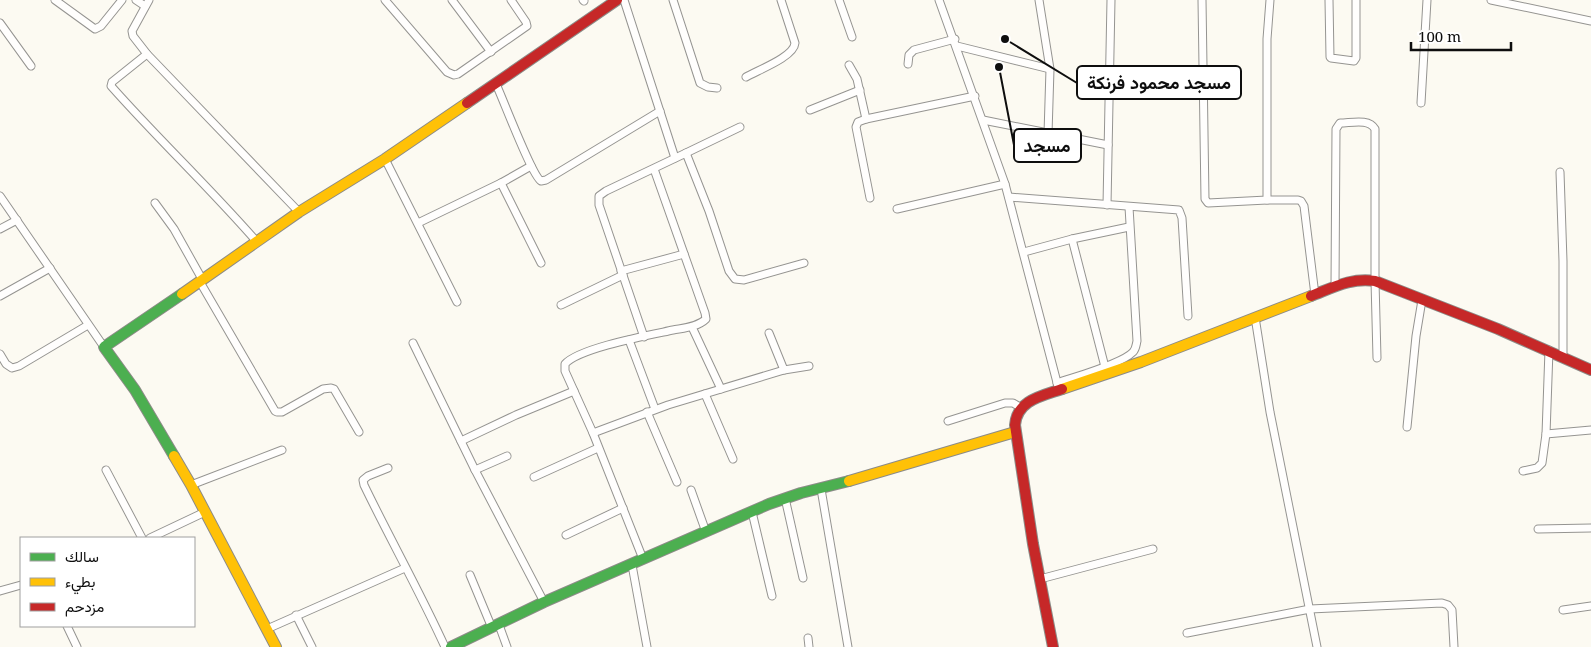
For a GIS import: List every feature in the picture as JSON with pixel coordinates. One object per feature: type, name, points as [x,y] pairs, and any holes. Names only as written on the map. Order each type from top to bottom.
[{"type":"street","points":[[55,0],[95,28],[101,26],[122,0]]},
{"type":"street","points":[[136,0],[147,3],[132,31],[133,36],[147,54],[299,212]]},
{"type":"street","points":[[385,0],[450,74],[458,74],[527,26],[511,0]]},
{"type":"street","points":[[452,0],[491,52]]},
{"type":"street","points":[[104,347],[299,212],[385,159],[618,0]]},
{"type":"street","points":[[624,0],[675,158]]},
{"type":"street","points":[[673,0],[700,83],[716,88]]},
{"type":"street","points":[[746,76],[788,55],[795,47],[781,0]]},
{"type":"street","points":[[839,0],[852,37]]},
{"type":"street","points":[[940,0],[1009,197],[1058,387]]},
{"type":"street","points":[[1039,0],[1050,69],[1048,134]]},
{"type":"street","points":[[1107,205],[1111,0]]},
{"type":"street","points":[[1202,0],[1204,198],[1208,203],[1267,200],[1301,201],[1304,206],[1315,295]]},
{"type":"street","points":[[1267,200],[1270,0]]},
{"type":"street","points":[[1329,0],[1330,58],[1354,61],[1356,58],[1356,0]]},
{"type":"street","points":[[1421,103],[1428,0]]},
{"type":"street","points":[[1491,0],[1591,20]]},
{"type":"street","points":[[0,23],[31,66]]},
{"type":"street","points":[[908,64],[909,55],[914,50],[956,43],[1050,69]]},
{"type":"street","points":[[147,54],[112,82],[111,86],[154,134],[223,203],[257,242]]},
{"type":"street","points":[[849,65],[857,79],[866,119]]},
{"type":"street","points":[[496,84],[531,166],[541,181],[546,180],[660,111]]},
{"type":"street","points":[[810,110],[860,90]]},
{"type":"street","points":[[870,198],[856,127],[858,122],[975,96]]},
{"type":"street","points":[[983,120],[1108,145]]},
{"type":"street","points":[[1335,287],[1336,129],[1340,123],[1367,122],[1373,125],[1375,129],[1375,281],[1378,358]]},
{"type":"street","points":[[644,336],[599,205],[599,196],[740,127]]},
{"type":"street","points":[[686,153],[709,211],[729,270],[735,279],[744,280],[804,263]]},
{"type":"street","points":[[385,159],[456,302]]},
{"type":"street","points":[[418,223],[501,183],[531,166]]},
{"type":"street","points":[[643,559],[593,433],[565,371],[565,364],[575,356],[644,336],[692,326],[706,319],[706,313],[654,169]]},
{"type":"street","points":[[1560,172],[1563,261],[1563,356]]},
{"type":"street","points":[[501,183],[541,263]]},
{"type":"street","points":[[897,208],[1005,184]]},
{"type":"street","points":[[0,196],[135,390],[191,484],[276,647]]},
{"type":"street","points":[[1009,197],[1177,209],[1182,218],[1188,316]]},
{"type":"street","points":[[156,203],[174,229],[201,281],[275,411],[282,412],[323,389],[331,388],[334,389],[359,432]]},
{"type":"street","points":[[1053,647],[1015,432],[1015,417],[1020,407],[1034,399],[1130,355],[1135,350],[1137,341],[1128,207]]},
{"type":"street","points":[[0,228],[17,220]]},
{"type":"street","points":[[1024,252],[1072,239],[1129,227]]},
{"type":"street","points":[[1072,239],[1105,367]]},
{"type":"street","points":[[561,305],[622,273],[684,254]]},
{"type":"street","points":[[0,296],[50,268]]},
{"type":"street","points":[[1058,387],[1141,362],[1353,280],[1364,279],[1375,281],[1549,350],[1591,370]]},
{"type":"street","points":[[1407,427],[1416,336],[1422,300]]},
{"type":"street","points":[[1255,317],[1270,412],[1317,647]]},
{"type":"street","points":[[0,354],[6,364],[12,368],[19,366],[88,325]]},
{"type":"street","points":[[692,326],[721,389]]},
{"type":"street","points":[[769,333],[784,370]]},
{"type":"street","points":[[629,340],[655,409]]},
{"type":"street","points":[[413,343],[475,470],[544,602]]},
{"type":"street","points":[[1523,471],[1537,468],[1542,463],[1546,434],[1549,350]]},
{"type":"street","points":[[593,433],[655,409],[784,370],[809,366]]},
{"type":"street","points":[[461,441],[516,415],[574,391]]},
{"type":"street","points":[[705,394],[733,459]]},
{"type":"street","points":[[948,421],[1005,403],[1013,403],[1020,407]]},
{"type":"street","points":[[647,412],[677,482]]},
{"type":"street","points":[[1546,434],[1591,430]]},
{"type":"street","points":[[451,647],[544,602],[785,498],[1015,432]]},
{"type":"street","points":[[534,476],[598,448]]},
{"type":"street","points":[[191,484],[282,450]]},
{"type":"street","points":[[475,470],[507,456]]},
{"type":"street","points":[[388,468],[368,476],[363,480],[364,485],[445,647]]},
{"type":"street","points":[[106,470],[141,537]]},
{"type":"street","points":[[821,489],[848,647]]},
{"type":"street","points":[[691,490],[706,532]]},
{"type":"street","points":[[785,498],[803,578]]},
{"type":"street","points":[[566,535],[622,508]]},
{"type":"street","points":[[152,537],[205,512]]},
{"type":"street","points":[[752,512],[772,596]]},
{"type":"street","points":[[1538,529],[1591,528]]},
{"type":"street","points":[[1040,579],[1154,549]]},
{"type":"street","points":[[632,565],[647,647]]},
{"type":"street","points":[[267,629],[405,568]]},
{"type":"street","points":[[470,575],[507,647]]},
{"type":"street","points":[[0,591],[20,585]]},
{"type":"street","points":[[1187,634],[1310,609],[1442,603],[1448,605],[1452,610],[1454,647]]},
{"type":"street","points":[[1563,610],[1591,606]]},
{"type":"street","points":[[296,615],[312,647]]},
{"type":"street","points":[[67,627],[77,647]]},
{"type":"street","points":[[808,638],[809,647]]},
{"type":"traffic: fast","points":[[174,456],[135,390],[104,347],[182,294]]},
{"type":"traffic: fast","points":[[451,647],[544,602],[769,504],[801,493],[849,481]]},
{"type":"traffic: slow","points":[[182,294],[299,212],[385,159],[467,103]]},
{"type":"traffic: slow","points":[[1062,389],[1141,362],[1311,296]]},
{"type":"traffic: slow","points":[[849,481],[1015,432]]},
{"type":"traffic: slow","points":[[174,456],[276,647]]},
{"type":"traffic: jam","points":[[467,103],[617,0]]},
{"type":"traffic: jam","points":[[1311,296],[1350,282],[1375,281],[1498,329],[1591,370]]},
{"type":"traffic: jam","points":[[1053,647],[1033,544],[1015,425],[1020,410],[1025,404],[1062,389]]},
{"type":"place","name":"مسجد محمود فرنكة","points":[[1005,39]]},
{"type":"place","name":"مسجد","points":[[999,67]]}]
